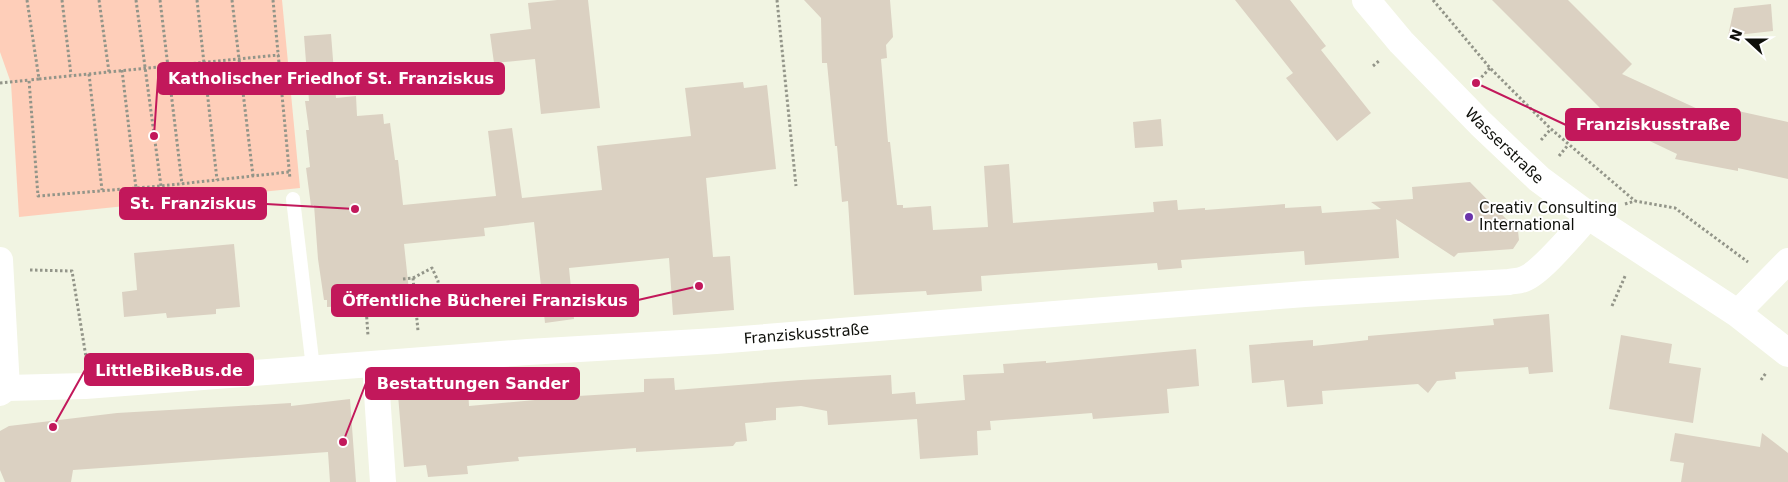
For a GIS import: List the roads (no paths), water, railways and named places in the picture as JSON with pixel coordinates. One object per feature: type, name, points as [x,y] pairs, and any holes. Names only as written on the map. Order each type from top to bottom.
[{"type":"main road","name":"Wasserstraße","points":[[1366,0],[1401,42],[1481,124],[1539,179],[1589,216],[1737,313],[1788,353]]},
{"type":"street","name":"Franziskusstraße","points":[[4,391],[313,368],[372,353],[528,352],[716,342],[1305,294],[1509,282],[1525,279],[1534,272],[1547,261],[1589,216]]},
{"type":"street","points":[[0,260],[4,391]]},
{"type":"street","points":[[1737,313],[1788,261]]},
{"type":"street","points":[[372,353],[383,482]]},
{"type":"lane","points":[[293,199],[313,368]]},
{"type":"place","name":"Franziskusstraße","points":[[1476,83]]},
{"type":"place","name":"Katholischer Friedhof St. Franziskus","points":[[154,136]]},
{"type":"place","name":"St. Franziskus","points":[[355,209]]},
{"type":"place","name":"Creativ Consulting International","points":[[1469,217]]},
{"type":"place","name":"Öffentliche Bücherei Franziskus","points":[[699,286]]},
{"type":"place","name":"LittleBikeBus.de","points":[[53,427]]},
{"type":"place","name":"Bestattungen Sander","points":[[343,442]]}]
